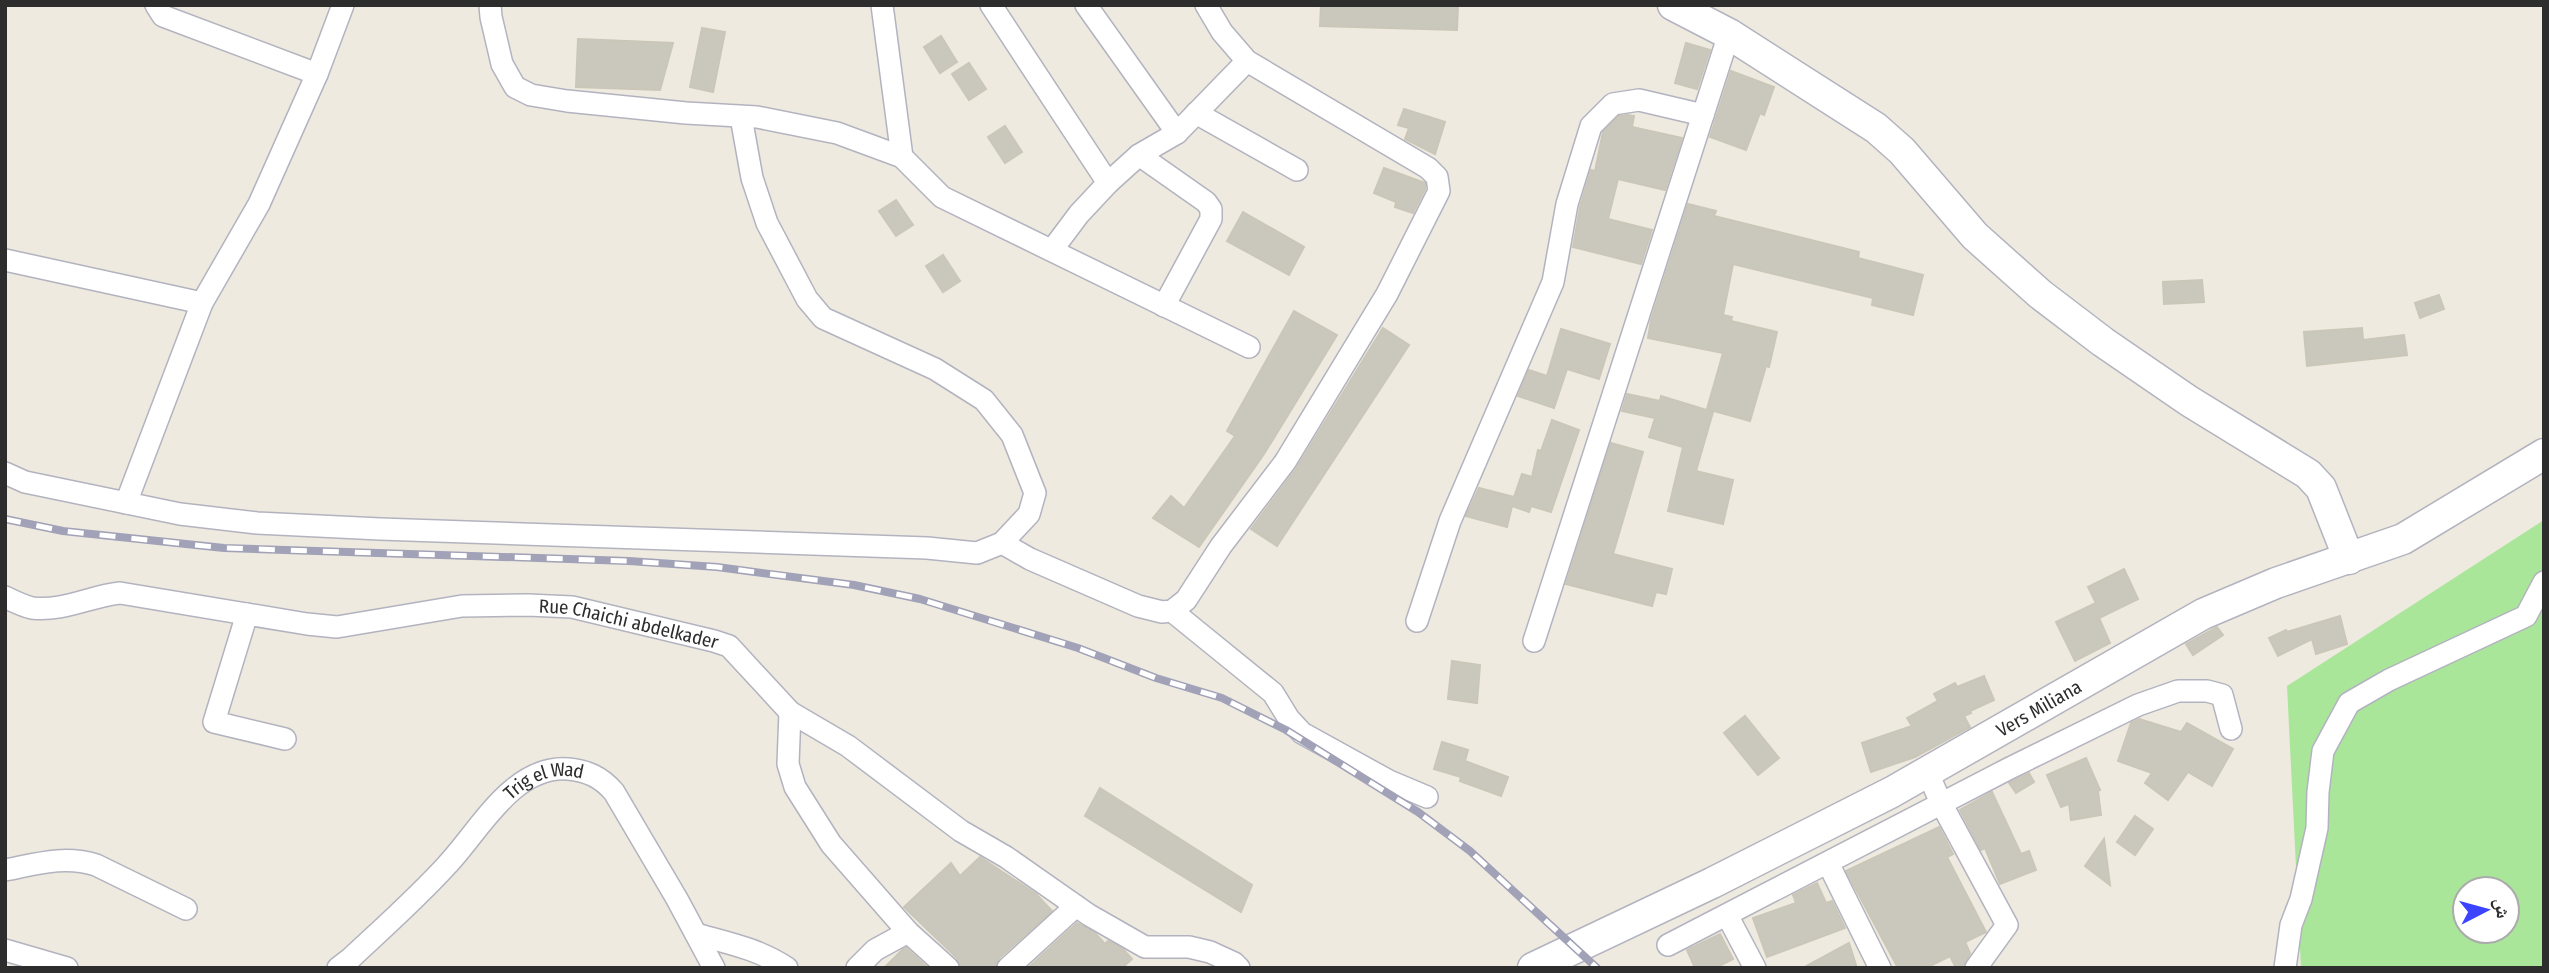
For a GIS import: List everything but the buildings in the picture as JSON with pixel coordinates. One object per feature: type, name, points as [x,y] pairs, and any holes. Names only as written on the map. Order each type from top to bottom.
[{"type":"main road","points":[[1673,5],[1729,34],[1876,128],[1902,151],[1975,236],[2040,294],[2102,342],[2189,401],[2308,474],[2320,488],[2349,559]]},
{"type":"main road","name":"Vers Miliana","points":[[1533,968],[1712,883],[1927,771],[2203,614],[2276,583],[2403,539],[2544,454]]},
{"type":"street","points":[[156,5],[163,16],[317,74]]},
{"type":"street","points":[[126,503],[202,303],[259,204],[317,74],[344,5]]},
{"type":"street","points":[[491,5],[491,17],[502,64],[515,87],[531,95],[567,101],[757,117],[837,133],[902,157],[942,197],[1249,347]]},
{"type":"street","points":[[882,5],[902,157]]},
{"type":"street","points":[[991,5],[1108,183]]},
{"type":"street","points":[[1086,5],[1177,134]]},
{"type":"street","points":[[1002,543],[1030,559],[1138,606],[1162,612],[1172,611],[1186,600],[1221,546],[1285,462],[1387,294],[1439,191],[1437,177],[1428,168],[1247,61],[1222,32],[1206,5]]},
{"type":"street","points":[[1534,641],[1729,34]]},
{"type":"street","points":[[1052,250],[1079,214],[1108,183],[1139,155],[1177,134],[1247,61]]},
{"type":"street","points":[[1418,621],[1450,521],[1553,282],[1567,204],[1591,126],[1612,104],[1639,100],[1703,115]]},
{"type":"street","points":[[1196,113],[1297,170]]},
{"type":"street","points":[[5,473],[25,482],[180,514],[257,523],[927,548],[977,553],[1002,543],[1029,514],[1035,493],[1012,435],[984,400],[935,369],[823,318],[807,299],[767,223],[752,178],[741,117]]},
{"type":"street","points":[[1139,155],[1206,202],[1210,209],[1211,219],[1164,306]]},
{"type":"street","points":[[5,260],[202,303]]},
{"type":"street","points":[[2285,968],[2291,925],[2304,887],[2317,828],[2323,751],[2349,703],[2389,680],[2526,616],[2544,582]]},
{"type":"street","name":"Rue Chaichi abdelkader","points":[[5,597],[29,607],[56,608],[120,593],[337,627],[462,606],[572,607],[729,646],[790,712],[848,746],[961,831],[1006,857],[1076,906],[1145,947],[1189,947],[1210,952],[1239,968]]},
{"type":"street","points":[[1172,611],[1273,693],[1289,719],[1302,733],[1388,781],[1427,797]]},
{"type":"street","points":[[247,614],[214,722],[285,739]]},
{"type":"street","points":[[1668,945],[1941,803],[2138,705],[2178,691],[2207,691],[2222,695],[2231,729]]},
{"type":"street","points":[[790,712],[788,764],[795,787],[831,844],[908,932],[948,968]]},
{"type":"street","name":"Trig el Wad","points":[[338,968],[448,865],[506,795],[529,778],[559,768],[582,770],[603,779],[614,792],[714,968]]},
{"type":"street","points":[[1927,771],[1941,803],[2007,925],[1976,968]]},
{"type":"street","points":[[5,870],[58,860],[80,860],[96,865],[186,909]]},
{"type":"street","points":[[1828,863],[1880,968]]},
{"type":"street","points":[[1008,968],[1076,906]]},
{"type":"street","points":[[1727,915],[1755,968]]},
{"type":"street","points":[[857,968],[875,950],[908,932]]},
{"type":"street","points":[[696,934],[753,949],[787,968]]},
{"type":"street","points":[[5,950],[67,968]]},
{"type":"green space","points":[[2544,520],[2544,968],[2301,968],[2287,686]]},
{"type":"railway","points":[[5,519],[63,531],[224,548],[629,561],[717,567],[854,585],[920,599],[1078,648],[1156,678],[1222,698],[1286,730],[1418,812],[1470,851],[1597,968]]}]
